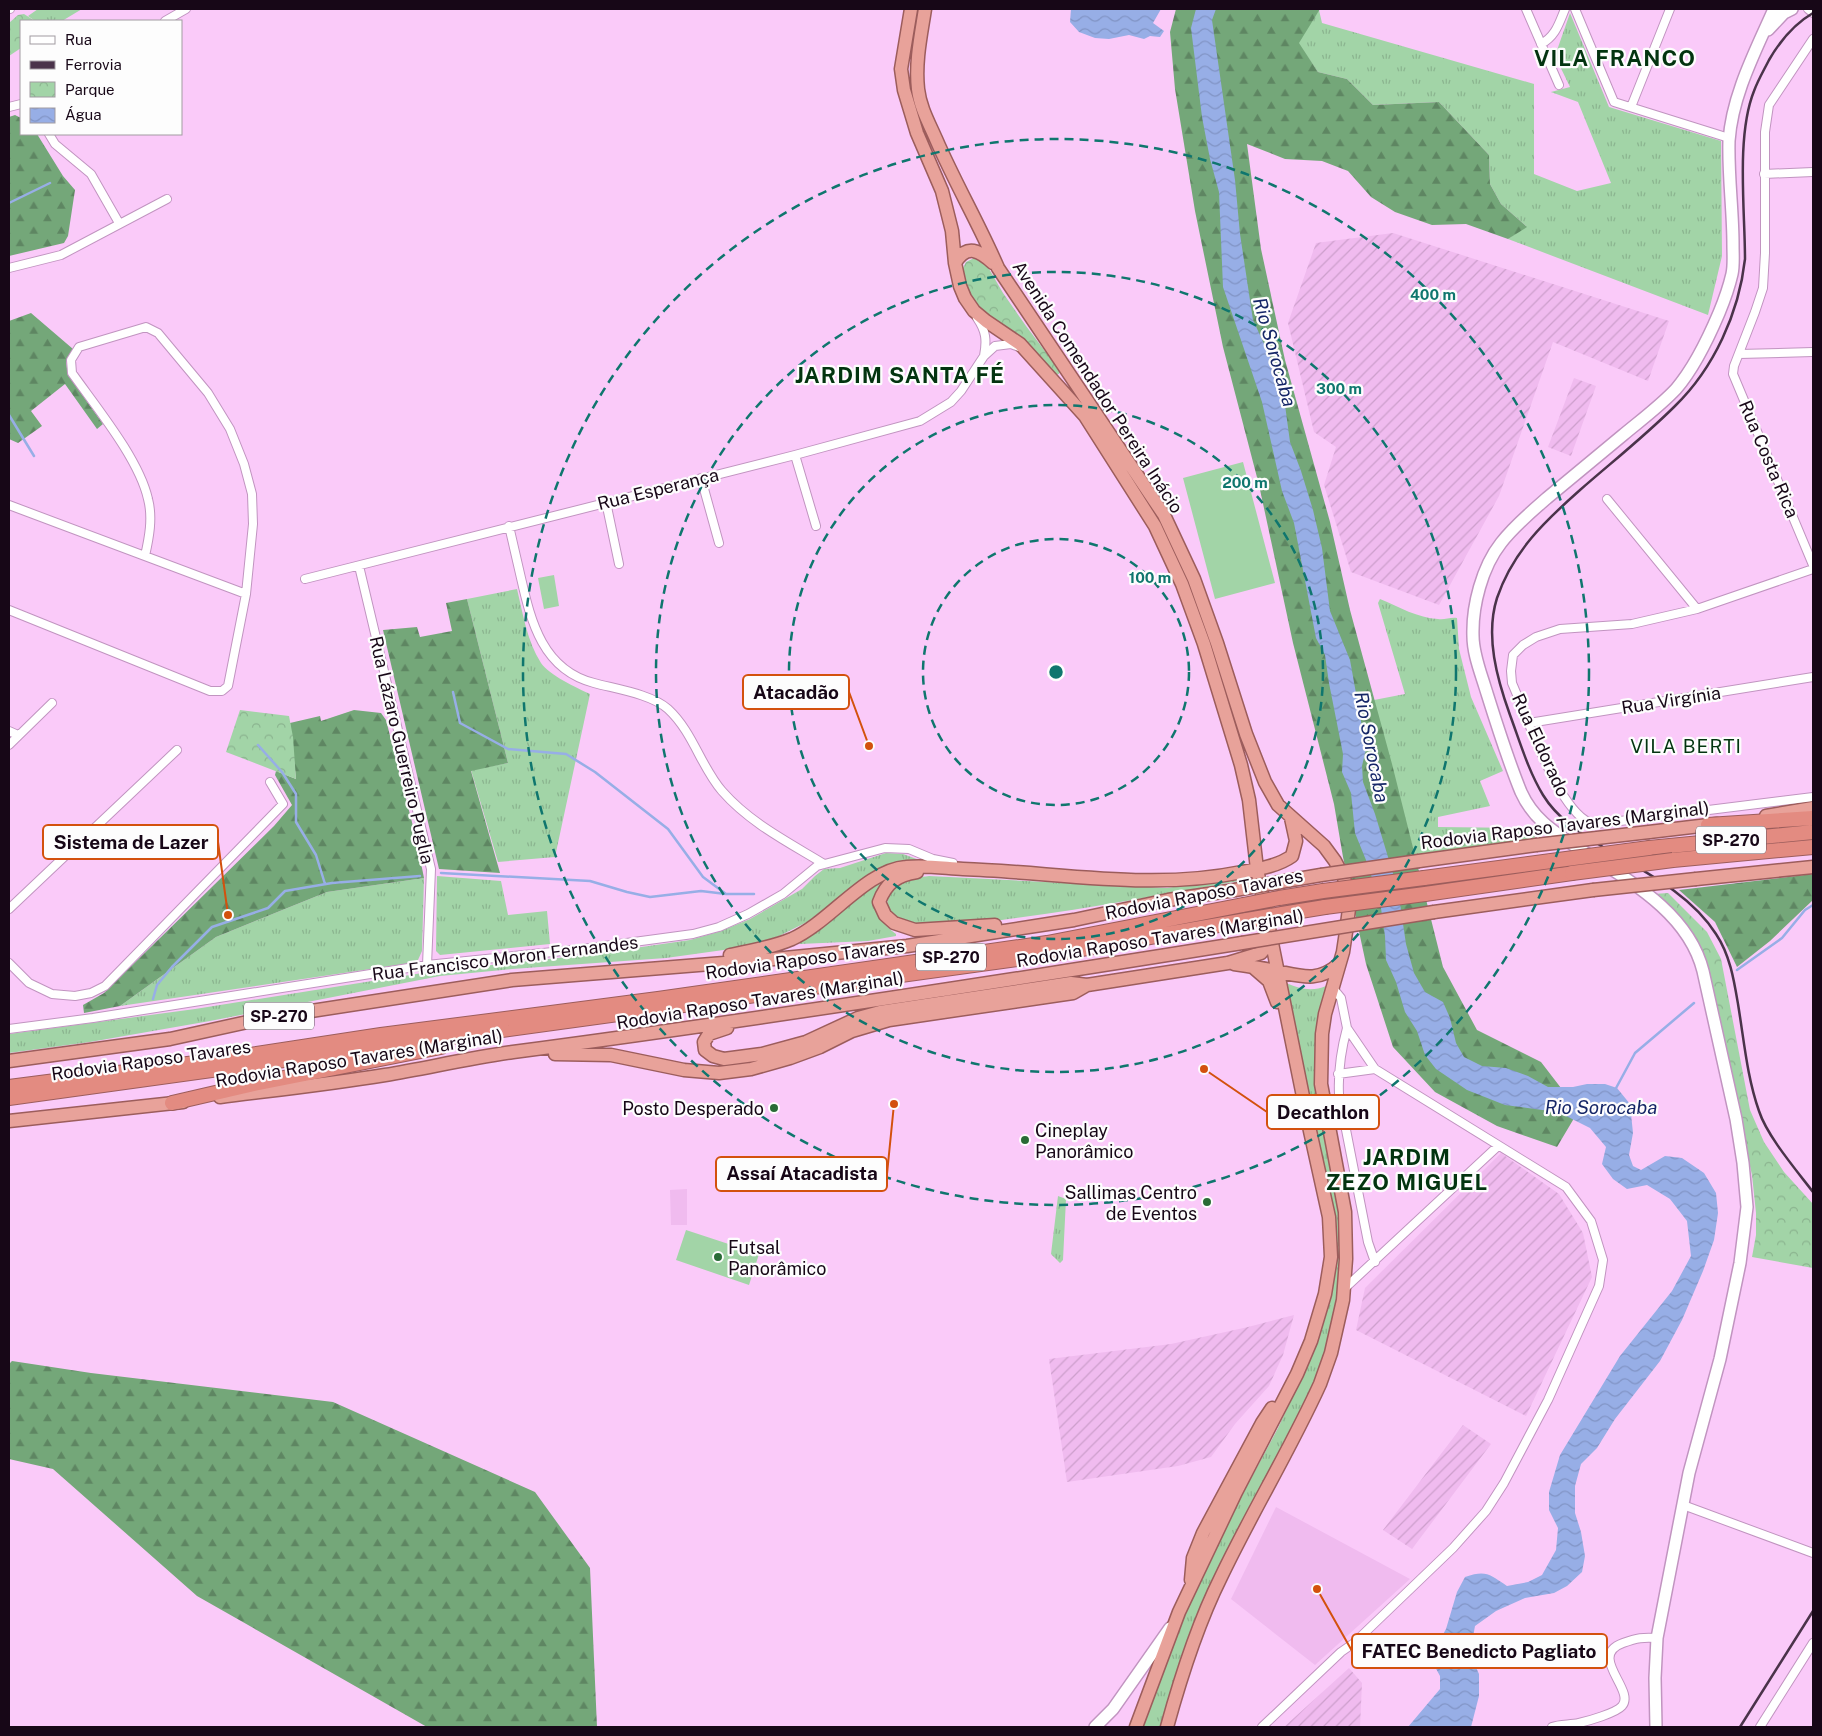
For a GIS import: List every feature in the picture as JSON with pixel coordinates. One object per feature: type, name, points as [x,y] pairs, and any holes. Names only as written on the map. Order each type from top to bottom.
[{"type":"highway","name":"Avenida Comendador Pereira Inácio","points":[[911,9],[901,69],[904,90],[917,133],[942,191],[952,231],[955,263],[960,286],[969,304],[986,321],[1020,344],[1085,416],[1155,526],[1182,584],[1204,644],[1241,765],[1249,800],[1257,869],[1329,1217],[1331,1257],[1325,1294],[1311,1341]]},
{"type":"highway","name":"Avenida Comendador Pereira Inácio","points":[[925,9],[916,69],[918,91],[924,112],[941,152],[998,268],[1164,515],[1194,579],[1218,644],[1246,734],[1265,782],[1278,805],[1324,846],[1335,861],[1344,878],[1350,901],[1343,952],[1325,1014],[1322,1034],[1321,1084],[1345,1212],[1346,1259],[1343,1300],[1320,1384],[1240,1539],[1200,1624],[1178,1685],[1167,1727]]},
{"type":"highway","points":[[955,263],[964,254],[975,250],[982,252],[998,268]]},
{"type":"highway","name":"Rodovia Raposo Tavares (Marginal)","points":[[1321,875],[1536,845],[1708,825],[1813,808]]},
{"type":"highway","points":[[654,968],[754,951],[793,939],[830,914],[864,886],[884,873],[905,866],[980,869],[1130,880],[1167,880],[1229,875],[1257,869],[1275,864],[1292,856],[1295,848],[1295,833],[1290,816]]},
{"type":"highway","points":[[1708,825],[1813,818]]},
{"type":"highway","name":"Rodovia Raposo Tavares","points":[[9,1087],[211,1061],[381,1035],[658,999],[1028,946],[1243,905],[1324,892],[1649,848],[1813,832]]},
{"type":"highway","points":[[1253,836],[1265,856],[1275,864]]},
{"type":"highway","points":[[1229,875],[1241,867],[1247,860],[1253,836]]},
{"type":"highway","name":"Rodovia Raposo Tavares","points":[[9,1098],[1047,955],[1247,920],[1572,873],[1673,860],[1813,847]]},
{"type":"highway","name":"Rodovia Raposo Tavares (Marginal)","points":[[9,1121],[172,1103],[356,1079],[510,1052],[588,1043],[972,986],[1434,912],[1593,890],[1813,867]]},
{"type":"highway","points":[[964,869],[914,872],[896,878],[884,889],[880,902],[885,915],[894,923],[915,930],[1074,920]]},
{"type":"highway","name":"Rodovia Raposo Tavares","points":[[1235,890],[1321,875]]},
{"type":"highway","name":"Rodovia Raposo Tavares (Marginal)","points":[[9,1062],[170,1039],[266,1018],[512,980],[774,959],[907,946],[1074,920],[1168,900],[1235,890]]},
{"type":"highway","points":[[847,1004],[723,1028],[709,1034],[704,1042],[705,1050],[713,1056],[724,1058],[762,1054],[806,1042],[858,1018],[880,1012],[1071,983],[1087,985],[1228,963],[1261,953],[1272,941]]},
{"type":"highway","points":[[1228,963],[1310,977],[1332,971],[1339,964]]},
{"type":"highway","points":[[1252,967],[1269,981],[1280,1014],[1288,1023]]},
{"type":"highway","points":[[510,1052],[611,1055],[684,1070],[719,1074],[751,1070],[790,1058],[820,1047],[852,1031],[876,1023],[1073,993],[1087,985]]},
{"type":"highway","points":[[172,1103],[254,1084],[430,1050],[495,1032]]},
{"type":"highway","points":[[1136,1727],[1177,1618],[1190,1589],[1236,1492],[1297,1374],[1311,1341]]},
{"type":"highway","points":[[1190,1589],[1193,1558],[1203,1533],[1262,1423],[1311,1341]]},
{"type":"main road","points":[[1656,1727],[1655,1678],[1658,1638],[1689,1473],[1720,1359],[1740,1263],[1747,1207],[1736,1119],[1701,962],[1691,941],[1678,923],[1654,900],[1636,886],[1549,829],[1535,815],[1527,803],[1508,753],[1476,658],[1473,637],[1475,613],[1484,571],[1501,543],[1533,510],[1657,407],[1677,387],[1708,338],[1720,310],[1732,273],[1733,234],[1729,164],[1730,138],[1737,100],[1774,9]]},
{"type":"main road","points":[[1761,37],[1784,13],[1792,9]]},
{"type":"main road","points":[[9,1125],[66,1115]]},
{"type":"main road","points":[[1095,1727],[1113,1709],[1177,1618]]},
{"type":"street","points":[[167,20],[186,9]]},
{"type":"street","points":[[1526,9],[1559,85]]},
{"type":"street","points":[[1541,44],[1549,40],[1555,32],[1565,9]]},
{"type":"street","points":[[1575,9],[1614,102],[1730,138]]},
{"type":"street","points":[[1631,107],[1670,9]]},
{"type":"street","points":[[1808,9],[1813,13]]},
{"type":"street","name":"Rua Costa Rica","points":[[1813,39],[1769,105],[1765,132],[1765,253],[1763,288],[1734,366],[1733,374],[1813,565]]},
{"type":"street","points":[[50,135],[55,144],[91,174],[119,223]]},
{"type":"street","points":[[1764,174],[1813,172]]},
{"type":"street","points":[[9,268],[61,255],[167,199]]},
{"type":"street","name":"Rua Esperança","points":[[969,304],[985,331],[984,356]]},
{"type":"street","points":[[9,610],[210,691],[222,691],[228,686],[246,594],[253,524],[252,494],[244,464],[230,429],[208,393],[158,333],[146,327],[80,347],[71,360],[72,373],[134,464],[148,499],[150,529],[146,556]]},
{"type":"street","name":"Rua Esperança","points":[[305,579],[508,526],[795,455],[920,421],[951,402],[962,391],[984,356],[994,346],[1011,344],[1032,356]]},
{"type":"street","points":[[1740,354],[1813,352]]},
{"type":"street","points":[[795,455],[816,526]]},
{"type":"street","points":[[702,478],[719,543]]},
{"type":"street","points":[[1607,499],[1697,609]]},
{"type":"street","points":[[606,502],[619,564]]},
{"type":"street","points":[[9,505],[246,594]]},
{"type":"street","points":[[508,526],[530,616],[536,631],[551,655],[565,670],[588,682],[652,700],[667,708],[681,723],[722,791],[748,816],[824,864]]},
{"type":"street","name":"Rua Lázaro Guerreiro Puglia","points":[[359,566],[431,869],[427,965]]},
{"type":"street","name":"Rua Eldorado","points":[[1813,570],[1697,609],[1632,624],[1560,629],[1536,637],[1523,645],[1513,655],[1511,671],[1512,683],[1552,774],[1567,802],[1585,820],[1596,824],[1813,797]]},
{"type":"street","name":"Rua Virgínia","points":[[1529,723],[1813,677]]},
{"type":"street","points":[[9,745],[52,703]]},
{"type":"street","points":[[9,731],[18,735]]},
{"type":"street","points":[[9,909],[177,750]]},
{"type":"street","points":[[9,962],[29,983],[52,994],[75,996],[91,993],[105,986],[283,804],[270,782]]},
{"type":"street","name":"Rua Francisco Moron Fernandes","points":[[9,1029],[93,1018],[427,965],[582,949],[693,934],[718,927],[748,914],[783,894],[812,869],[885,848],[909,849],[933,859],[980,869]]},
{"type":"street","points":[[1262,1727],[1341,1652],[1354,1643],[1453,1548],[1486,1511],[1504,1482],[1548,1400],[1599,1286],[1603,1260],[1591,1221],[1566,1187],[1375,1069],[1347,1028],[1341,998],[1332,987]]},
{"type":"street","points":[[1347,1028],[1340,1052],[1339,1094],[1368,1242],[1375,1262]]},
{"type":"street","points":[[1338,1074],[1375,1069]]},
{"type":"street","points":[[1344,1289],[1498,1146]]},
{"type":"street","points":[[1683,1505],[1813,1553]]},
{"type":"street","points":[[1552,1727],[1579,1723],[1615,1711],[1622,1706],[1624,1701],[1623,1692],[1611,1666],[1610,1654],[1614,1646],[1638,1637],[1658,1638]]},
{"type":"street","points":[[1760,1727],[1813,1643]]},
{"type":"shaded area","points":[[1393,233],[1669,321],[1648,381],[1553,342],[1499,496],[1439,605],[1351,572],[1324,485],[1336,447],[1314,432],[1288,323],[1316,243]]},
{"type":"shaded area","points":[[1574,378],[1596,386],[1571,456],[1548,447]]},
{"type":"shaded area","points":[[1501,1153],[1559,1194],[1583,1233],[1592,1277],[1526,1416],[1356,1330],[1365,1288]]},
{"type":"shaded area","points":[[687,1189],[687,1225],[671,1225],[670,1190]]},
{"type":"shaded area","points":[[1294,1315],[1283,1355],[1269,1386],[1235,1424],[1211,1457],[1178,1466],[1067,1482],[1049,1359],[1171,1344]]},
{"type":"shaded area","points":[[1463,1425],[1491,1444],[1412,1549],[1383,1530]]},
{"type":"shaded area","points":[[1276,1507],[1410,1579],[1315,1665],[1231,1599]]},
{"type":"shaded area","points":[[1349,1668],[1362,1683],[1360,1727],[1284,1727]]},
{"type":"green space","points":[[38,9],[82,9],[64,20],[34,20],[28,16]]},
{"type":"green space","points":[[1176,9],[1320,9],[1299,43],[1318,72],[1347,79],[1373,105],[1439,102],[1489,155],[1490,184],[1501,204],[1527,227],[1508,239],[1466,224],[1432,225],[1395,212],[1371,197],[1348,171],[1322,161],[1285,159],[1247,144],[1261,249],[1285,360],[1330,522],[1350,610],[1392,764],[1443,967],[1477,1030],[1541,1062],[1571,1101],[1573,1120],[1557,1147],[1497,1126],[1435,1092],[1393,1047],[1366,964],[1343,857],[1334,804],[1293,643],[1259,485],[1223,347],[1195,211],[1175,89],[1170,32]]},
{"type":"green space","points":[[1319,10],[1322,23],[1534,84],[1534,174],[1577,191],[1611,183],[1578,102],[1551,92],[1570,87],[1555,56],[1570,13],[1609,107],[1721,141],[1722,256],[1708,315],[1508,239],[1526,226],[1501,204],[1490,184],[1489,155],[1439,102],[1373,105],[1347,79],[1318,72],[1298,43]]},
{"type":"green space","points":[[24,14],[33,20],[20,20],[20,49],[9,56],[9,23],[18,15]]},
{"type":"green space","points":[[15,115],[20,118],[20,135],[38,135],[63,176],[75,190],[68,236],[64,243],[9,256],[9,117]]},
{"type":"green space","points":[[976,257],[985,262],[1003,293],[1060,371],[1059,374],[1054,375],[971,302],[964,279],[963,268],[966,262]]},
{"type":"green space","points":[[31,313],[73,349],[66,362],[68,375],[103,424],[97,429],[65,384],[31,411],[42,426],[18,443],[9,439],[9,321]]},
{"type":"green space","points":[[1243,462],[1275,583],[1215,599],[1183,478]]},
{"type":"green space","points":[[554,575],[559,606],[544,609],[538,578]]},
{"type":"green space","points":[[517,589],[529,637],[541,663],[545,668],[571,685],[590,694],[555,857],[498,862],[471,770],[508,763],[467,599]]},
{"type":"green space","points":[[467,599],[508,763],[471,771],[500,873],[439,869],[383,630],[417,627],[420,637],[452,631],[446,603]]},
{"type":"green space","points":[[1380,599],[1423,617],[1457,618],[1459,649],[1471,697],[1503,771],[1480,781],[1490,806],[1438,817],[1438,827],[1534,828],[1535,839],[1415,857],[1374,700],[1405,694],[1378,603]]},
{"type":"green space","points":[[240,710],[289,716],[293,737],[296,779],[226,752]]},
{"type":"green space","points":[[354,710],[381,713],[386,720],[416,838],[424,878],[327,892],[216,937],[120,1006],[84,1013],[83,1005],[104,993],[274,826],[292,805],[275,775],[276,771],[296,779],[290,723],[320,716],[321,721]]},
{"type":"green space","points":[[886,853],[903,854],[922,861],[835,901],[807,922],[779,936],[745,947],[666,958],[440,976],[210,1021],[90,1042],[9,1053],[9,1034],[195,1009],[435,971],[586,955],[690,940],[721,931],[750,919],[802,889],[824,869],[840,868]]},
{"type":"green space","points":[[1813,874],[1813,900],[1770,941],[1737,967],[1715,922],[1679,890]]},
{"type":"green space","points":[[437,876],[501,881],[508,915],[547,911],[550,944],[440,955],[436,951]]},
{"type":"green space","points":[[888,876],[874,905],[878,914],[896,936],[868,941],[800,944],[799,942],[854,899]]},
{"type":"green space","points":[[929,876],[1167,888],[1245,876],[1245,880],[1074,910],[949,927],[913,925],[900,921],[890,913],[888,910],[888,898],[895,888],[910,879]]},
{"type":"green space","points":[[424,878],[422,951],[418,960],[411,963],[120,1006],[216,937],[327,892]]},
{"type":"green space","points":[[1668,893],[1707,932],[1721,959],[1750,1110],[1764,1142],[1784,1172],[1813,1204],[1813,1268],[1752,1257],[1756,1235],[1756,1213],[1752,1175],[1705,964],[1654,894]]},
{"type":"green space","points":[[1286,983],[1306,989],[1326,986],[1319,1020],[1342,1243],[1339,1291],[1327,1351],[1315,1382],[1163,1718],[1161,1727],[1139,1727],[1202,1570],[1278,1428],[1305,1370],[1335,1268]]},
{"type":"green space","points":[[1058,1196],[1066,1199],[1063,1260],[1060,1263],[1051,1254]]},
{"type":"green space","name":"Futsal Panorâmico","points":[[686,1230],[759,1254],[749,1285],[676,1260]]},
{"type":"green space","points":[[12,1361],[91,1373],[333,1402],[535,1492],[590,1568],[597,1727],[427,1727],[197,1596],[53,1469],[9,1459],[9,1364]]},
{"type":"water","points":[[1071,9],[1161,9],[1153,23],[1164,31],[1160,37],[1150,36],[1144,39],[1129,35],[1109,39],[1095,38],[1079,32],[1070,22]]},
{"type":"water","name":"Rio Sorocaba","points":[[1196,9],[1216,9],[1212,20],[1253,320],[1272,361],[1285,405],[1290,442],[1313,510],[1322,548],[1330,611],[1350,660],[1366,749],[1362,766],[1363,782],[1375,814],[1398,890],[1406,944],[1414,973],[1425,992],[1443,1002],[1450,1018],[1456,1043],[1464,1057],[1482,1066],[1506,1068],[1528,1076],[1548,1087],[1605,1084],[1617,1088],[1630,1104],[1633,1133],[1629,1155],[1633,1166],[1641,1170],[1665,1156],[1682,1158],[1704,1173],[1716,1193],[1718,1213],[1714,1240],[1682,1320],[1660,1361],[1615,1419],[1597,1448],[1581,1464],[1575,1486],[1575,1513],[1581,1532],[1585,1556],[1582,1572],[1567,1586],[1554,1593],[1525,1598],[1496,1611],[1475,1626],[1470,1654],[1479,1674],[1479,1696],[1471,1727],[1408,1727],[1440,1689],[1440,1676],[1434,1665],[1438,1656],[1440,1640],[1446,1629],[1457,1592],[1465,1577],[1472,1575],[1487,1574],[1507,1586],[1528,1582],[1542,1575],[1556,1550],[1558,1528],[1549,1510],[1549,1492],[1560,1455],[1620,1356],[1672,1291],[1691,1256],[1687,1221],[1670,1199],[1647,1185],[1627,1189],[1613,1179],[1602,1164],[1606,1147],[1590,1128],[1557,1112],[1505,1105],[1467,1090],[1436,1069],[1425,1055],[1417,1031],[1405,1012],[1396,982],[1386,960],[1381,908],[1368,865],[1355,833],[1351,793],[1342,772],[1343,754],[1325,655],[1316,638],[1294,523],[1282,491],[1262,402],[1223,287],[1219,192],[1202,117],[1191,28]]},
{"type":"waterway","points":[[9,203],[50,183]]},
{"type":"waterway","points":[[9,415],[34,456]]},
{"type":"waterway","points":[[453,692],[460,723],[508,749],[566,754],[595,772],[668,829],[703,877],[726,894]]},
{"type":"waterway","points":[[258,745],[282,772],[296,794],[296,822],[316,855],[325,884]]},
{"type":"waterway","points":[[441,873],[590,881],[650,897],[701,891],[726,894],[754,894]]},
{"type":"waterway","points":[[153,999],[157,985],[172,967],[212,927],[268,908],[285,891],[332,883],[420,876]]},
{"type":"waterway","points":[[1737,970],[1782,938],[1805,910],[1813,905]]},
{"type":"waterway","points":[[1615,1090],[1635,1053],[1694,1003]]},
{"type":"railway","points":[[1813,13],[1794,28],[1773,53],[1757,83],[1748,109],[1743,151],[1745,259],[1737,299],[1713,357],[1702,375],[1675,406],[1567,502],[1531,538],[1521,551],[1504,581],[1497,598],[1492,627],[1494,657],[1505,701],[1529,766],[1543,795],[1555,811],[1578,831],[1665,884],[1693,906],[1721,942],[1733,977],[1749,1072],[1759,1111],[1775,1142],[1813,1192]]},
{"type":"railway","points":[[1740,1727],[1813,1611]]},
{"type":"place","name":"Atacadão","points":[[869,746]]},
{"type":"place","name":"Sistema de Lazer","points":[[228,915]]},
{"type":"place","name":"Decathlon","points":[[1204,1069]]},
{"type":"place","name":"Assaí Atacadista","points":[[894,1104]]},
{"type":"place","name":"Posto Desperado","points":[[774,1108]]},
{"type":"place","name":"Cineplay Panorâmico","points":[[1025,1140]]},
{"type":"place","name":"Sallimas Centro de Eventos","points":[[1207,1202]]},
{"type":"place","name":"Futsal Panorâmico","points":[[718,1257]]},
{"type":"place","name":"FATEC Benedicto Pagliato","points":[[1317,1589]]},
{"type":"district","name":"VILA FRANCO","points":[[1615,58]]},
{"type":"district","name":"JARDIM SANTA FÉ","points":[[900,375]]},
{"type":"district","name":"VILA BERTI","points":[[1686,746]]},
{"type":"district","name":"JARDIM ZEZO MIGUEL","points":[[1407,1170]]}]
